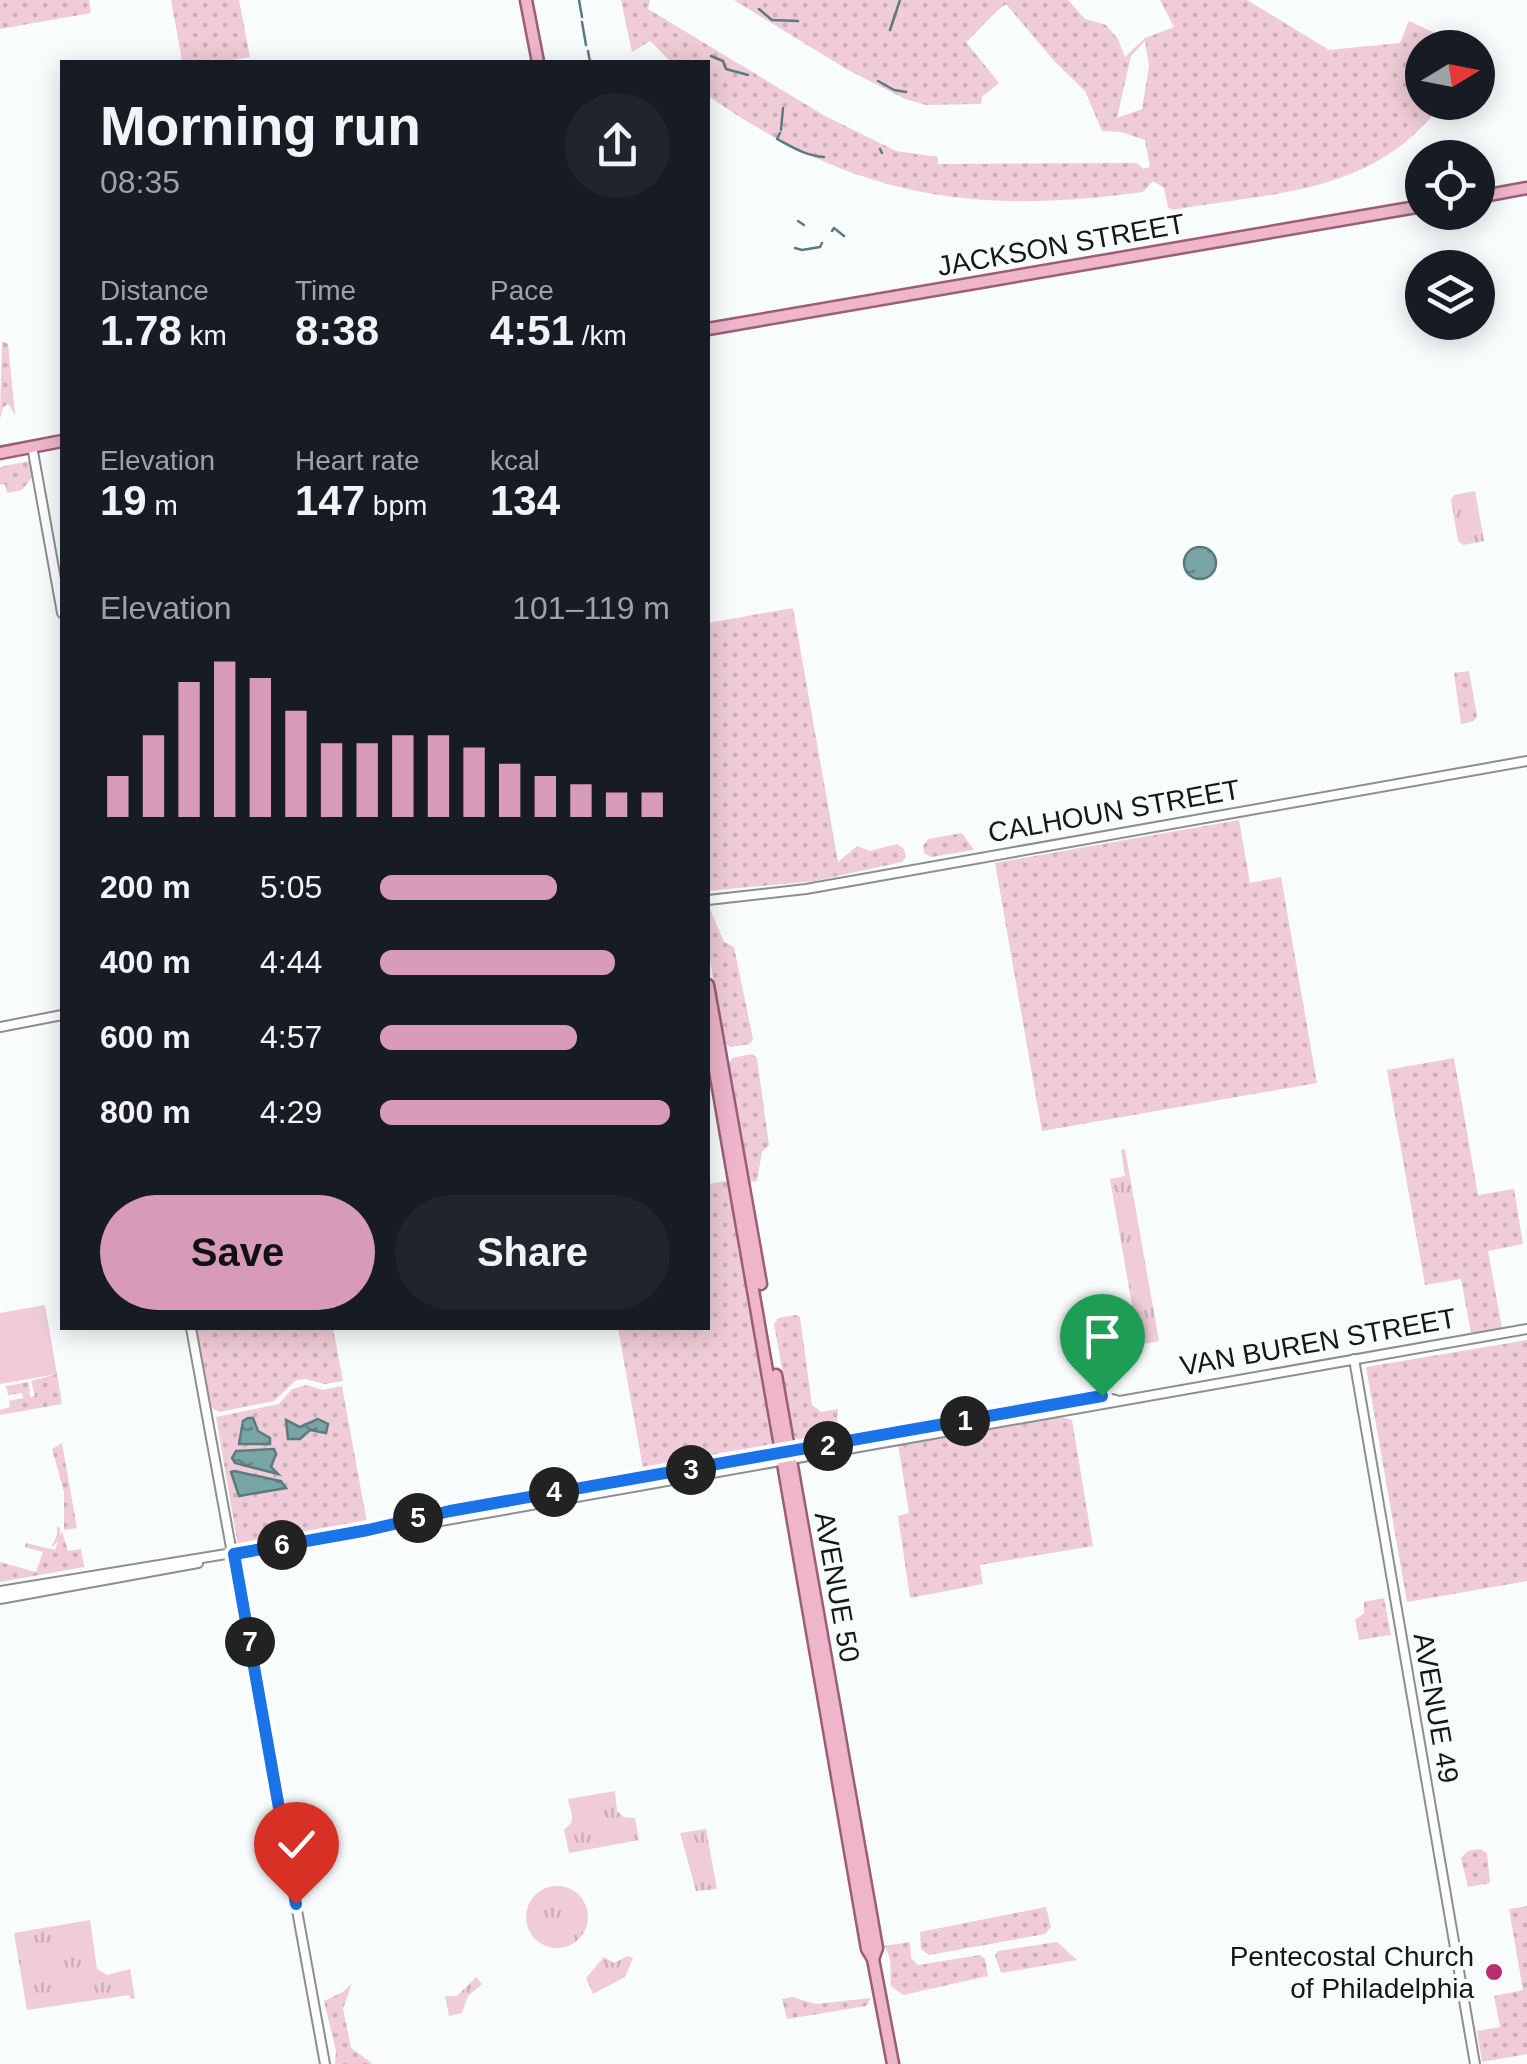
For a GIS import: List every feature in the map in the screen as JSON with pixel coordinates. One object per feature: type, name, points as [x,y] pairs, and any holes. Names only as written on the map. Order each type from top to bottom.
[{"type":"main road","points":[[526,0],[538,60]]},
{"type":"main road","points":[[1495,194],[1527,188]]},
{"type":"main road","name":"JACKSON STREET","points":[[710,329],[1405,209]]},
{"type":"main road","points":[[0,453],[60,441]]},
{"type":"main road","name":"AVENUE 50","points":[[710,998],[787,1457],[788,1499],[868,1950],[893,2064]]},
{"type":"main road","name":"AVENUE 50","points":[[710,1041],[807,1550],[877,1948],[873,1960]]},
{"type":"main road","points":[[788,1499],[800,1544],[807,1550],[802,1559],[810,1602],[808,1612]]},
{"type":"street","points":[[32,446],[60,602]]},
{"type":"street","name":"CALHOUN STREET","points":[[710,900],[808,889],[1527,761]]},
{"type":"street","points":[[0,1027],[60,1016]]},
{"type":"street","name":"VAN BUREN STREET","points":[[0,1595],[368,1530],[450,1511],[1103,1405],[1527,1329]]},
{"type":"street","points":[[191,1330],[325,2064]]},
{"type":"street","name":"AVENUE 49","points":[[1354,1359],[1475,2064]]},
{"type":"green space","points":[[0,0],[89,0],[91,13],[0,29]]},
{"type":"green space","points":[[171,0],[239,0],[250,57],[182,60]]},
{"type":"green space","points":[[621,0],[650,0],[648,9],[825,116],[896,151],[938,157],[938,164],[1137,163],[1143,169],[1150,167],[1145,140],[1102,131],[1085,91],[1006,4],[966,42],[999,83],[982,97],[981,104],[926,105],[905,99],[848,70],[734,0],[1068,0],[1085,19],[1106,25],[1118,39],[1125,57],[1145,38],[1174,27],[1160,0],[1247,0],[1329,50],[1400,43],[1405,31],[1405,120],[1427,120],[1384,157],[1353,173],[1284,193],[1172,210],[1164,188],[1153,181],[1143,192],[1080,199],[967,199],[863,177],[813,157],[710,97],[710,60],[669,60],[650,41],[632,52]],"holes":[[[1145,41],[1149,66],[1142,109],[1117,118],[1131,56]]]},
{"type":"green space","points":[[1409,21],[1428,30],[1405,30]]},
{"type":"green space","points":[[2,341],[8,344],[15,415],[8,403],[0,419]]},
{"type":"green space","points":[[29,461],[33,476],[22,490],[7,493],[5,484],[0,485],[0,467]]},
{"type":"green space","points":[[1475,491],[1484,541],[1463,545],[1458,541],[1451,499]]},
{"type":"green space","points":[[793,608],[838,862],[857,846],[870,851],[897,844],[904,849],[906,857],[902,862],[815,881],[710,891],[710,623]]},
{"type":"green space","points":[[1469,671],[1477,716],[1474,721],[1461,724],[1454,673]]},
{"type":"green space","points":[[1239,820],[1250,883],[1281,877],[1317,1083],[1042,1131],[995,863]]},
{"type":"green space","points":[[962,833],[974,850],[931,857],[924,853],[928,839]]},
{"type":"green space","points":[[710,909],[724,942],[734,947],[753,1039],[750,1044],[730,1047],[724,1042],[710,960]]},
{"type":"green space","points":[[752,1054],[757,1058],[769,1145],[762,1152],[757,1181],[749,1182],[728,1065],[732,1058]]},
{"type":"green space","points":[[1454,1058],[1478,1195],[1514,1189],[1523,1244],[1488,1251],[1502,1328],[1471,1333],[1461,1279],[1425,1285],[1387,1070]]},
{"type":"green space","points":[[1125,1149],[1159,1341],[1139,1345],[1110,1179],[1125,1176],[1121,1150]]},
{"type":"green space","points":[[731,1180],[779,1450],[644,1474],[618,1330],[710,1330],[710,1184]]},
{"type":"green space","points":[[45,1305],[57,1374],[0,1384],[0,1313]]},
{"type":"green space","points":[[800,1317],[812,1405],[821,1412],[838,1409],[842,1436],[801,1443],[794,1436],[774,1324],[778,1318]]},
{"type":"green space","points":[[195,1330],[333,1330],[343,1381],[325,1384],[296,1380],[274,1401],[219,1412],[209,1406]]},
{"type":"green space","points":[[1527,1340],[1527,1581],[1407,1602],[1366,1367]]},
{"type":"green space","points":[[57,1374],[62,1404],[0,1415],[0,1410],[10,1407],[9,1401],[23,1398],[22,1393],[8,1395],[6,1386],[29,1382],[30,1397],[35,1396],[31,1381]]},
{"type":"green space","points":[[307,1385],[323,1390],[342,1386],[367,1523],[238,1546],[216,1417],[279,1404],[292,1389]]},
{"type":"green space","points":[[1059,1416],[1072,1420],[1093,1546],[980,1565],[983,1584],[910,1598],[898,1516],[909,1513],[898,1444]]},
{"type":"green space","points":[[62,1443],[77,1528],[64,1530],[64,1492],[52,1449]]},
{"type":"green space","points":[[57,1526],[68,1551],[81,1549],[84,1567],[0,1582],[0,1562],[36,1572],[43,1552],[25,1547],[26,1543],[55,1550],[58,1541],[51,1548]]},
{"type":"green space","points":[[1384,1598],[1391,1635],[1359,1640],[1355,1620],[1364,1613],[1364,1602]]},
{"type":"green space","points":[[615,1791],[617,1811],[624,1817],[635,1818],[639,1840],[569,1853],[564,1829],[572,1820],[568,1799]]},
{"type":"green space","points":[[706,1829],[717,1889],[696,1891],[680,1833]]},
{"type":"green space","points":[[1480,1849],[1487,1853],[1490,1883],[1468,1887],[1461,1858],[1468,1851]]},
{"type":"green space","points":[[557,1886],[579,1895],[588,1917],[579,1939],[557,1948],[535,1939],[526,1917],[535,1895]]},
{"type":"green space","points":[[1527,1906],[1527,2054],[1482,2062],[1477,2031],[1500,2027],[1494,1996],[1523,1990],[1509,1909]]},
{"type":"green space","points":[[1046,1907],[1051,1927],[1045,1934],[929,1955],[921,1949],[920,1932]]},
{"type":"green space","points":[[90,1920],[97,1969],[107,1975],[130,1969],[135,1998],[129,1995],[27,2010],[14,1933]]},
{"type":"green space","points":[[910,1942],[911,1958],[918,1965],[980,1955],[985,1959],[988,1976],[903,1995],[891,1986],[890,1961],[884,1946]]},
{"type":"green space","points":[[1057,1942],[1077,1960],[1001,1973],[995,1956],[998,1951]]},
{"type":"green space","points":[[628,1956],[633,1958],[625,1977],[593,1994],[586,1978],[604,1957],[614,1963]]},
{"type":"green space","points":[[476,1977],[482,1984],[468,1996],[462,2013],[449,2016],[445,1996],[457,1996]]},
{"type":"green space","points":[[352,1983],[343,2009],[351,2048],[373,2064],[335,2064],[336,2051],[324,2001]]},
{"type":"green space","points":[[792,1997],[816,2004],[871,1998],[866,2006],[787,2019],[782,1999]]},
{"type":"water","points":[[1200,547],[1211,552],[1216,563],[1211,574],[1200,579],[1189,574],[1184,563],[1189,552]]},
{"type":"water","points":[[253,1418],[258,1431],[270,1438],[270,1444],[239,1444],[243,1421]]},
{"type":"water","points":[[318,1419],[328,1424],[326,1433],[310,1430],[300,1439],[288,1439],[286,1420],[300,1427]]},
{"type":"water","points":[[274,1449],[271,1467],[278,1474],[235,1463],[232,1458],[236,1451]]},
{"type":"water","points":[[231,1472],[281,1481],[286,1488],[239,1496]]},
{"type":"waterway","points":[[579,0],[582,17]]},
{"type":"waterway","points":[[890,30],[900,0]]},
{"type":"waterway","points":[[759,9],[772,20],[798,21]]},
{"type":"waterway","points":[[582,22],[586,45]]},
{"type":"waterway","points":[[588,51],[590,60]]},
{"type":"waterway","points":[[711,56],[723,61],[726,69],[748,75]]},
{"type":"waterway","points":[[878,81],[906,92]]},
{"type":"waterway","points":[[781,130],[783,108]]},
{"type":"waterway","points":[[780,133],[777,139],[805,153],[824,157]]},
{"type":"waterway","points":[[880,149],[882,153]]},
{"type":"waterway","points":[[798,221],[804,225]]},
{"type":"waterway","points":[[832,231],[834,228],[844,236]]},
{"type":"waterway","points":[[795,248],[820,247],[822,243]]},
{"type":"place","name":"Pentecostal Church of Philadelphia","points":[[1494,1972]]},
{"type":"route","points":[[296,1904],[234,1554],[450,1511],[1102,1396]]}]
